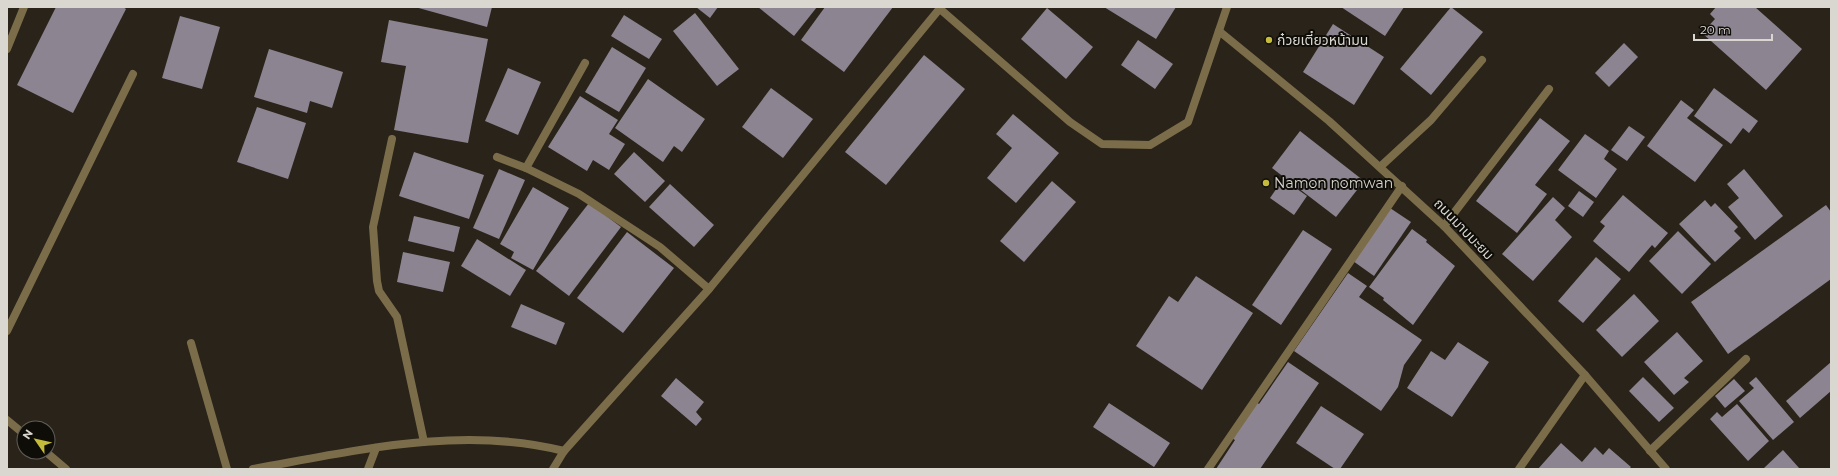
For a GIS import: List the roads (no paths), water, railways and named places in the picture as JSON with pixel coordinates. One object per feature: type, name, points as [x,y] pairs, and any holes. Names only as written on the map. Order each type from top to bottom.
[{"type":"street","points":[[7,49],[24,7]]},
{"type":"street","points":[[553,469],[564,451],[709,289],[940,8],[1070,122],[1102,144],[1150,145],[1188,122],[1227,7]]},
{"type":"street","name":"ถนนมาบมะยม","points":[[1219,31],[1329,121],[1402,186],[1444,226],[1585,375],[1666,469]]},
{"type":"street","points":[[1380,167],[1431,120],[1482,60]]},
{"type":"street","points":[[526,168],[585,63]]},
{"type":"street","points":[[7,331],[133,74]]},
{"type":"street","points":[[1444,226],[1549,89]]},
{"type":"street","points":[[392,139],[373,227],[376,281],[379,291],[397,317],[424,442]]},
{"type":"street","points":[[497,157],[526,168],[579,194],[660,247],[709,289]]},
{"type":"street","points":[[1208,469],[1402,186]]},
{"type":"street","points":[[191,343],[227,469]]},
{"type":"street","points":[[1650,450],[1746,359]]},
{"type":"street","points":[[1519,469],[1585,375]]},
{"type":"street","points":[[7,420],[16,427]]},
{"type":"street","points":[[253,469],[376,448],[424,442],[492,441],[536,444],[564,451]]},
{"type":"street","points":[[368,469],[376,448]]},
{"type":"street","points":[[55,460],[66,469]]},
{"type":"place","name":"ก๋วยเตี๋ยวหน้ามน","points":[[1269,40]]},
{"type":"place","name":"Namon nomwan","points":[[1266,183]]}]
